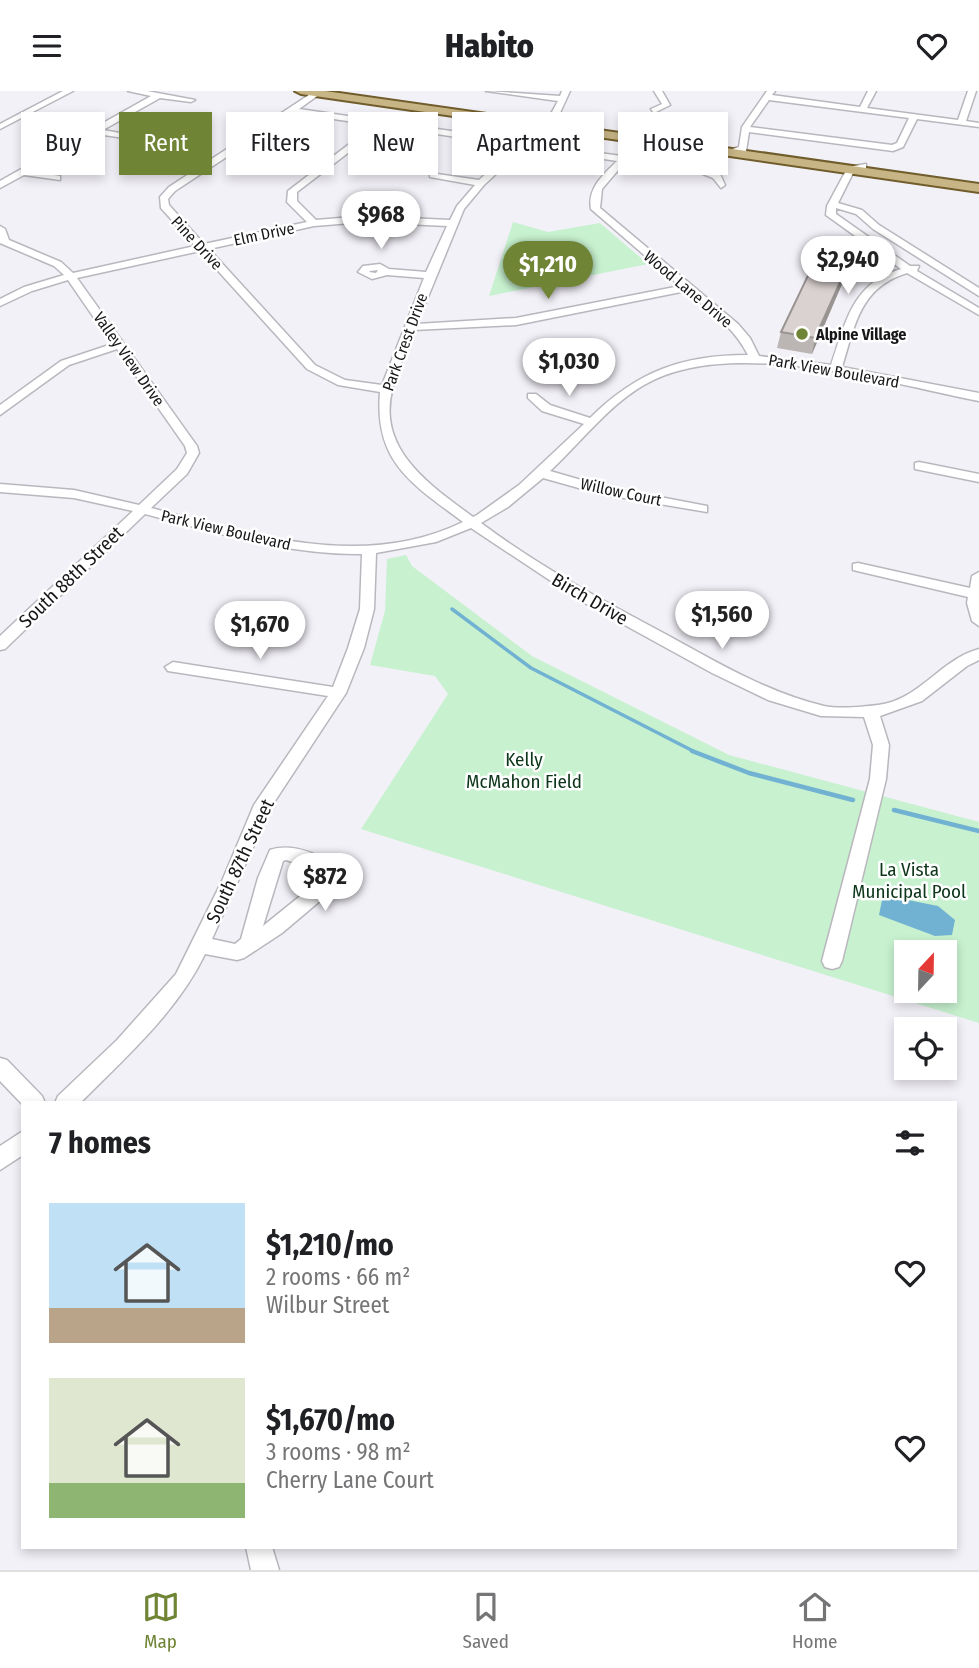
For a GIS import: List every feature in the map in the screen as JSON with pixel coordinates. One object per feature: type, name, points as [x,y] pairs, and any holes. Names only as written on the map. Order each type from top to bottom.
[{"type":"main road","points":[[302,91],[465,112]]},
{"type":"main road","points":[[334,91],[472,112]]},
{"type":"main road","points":[[604,132],[979,188]]},
{"type":"main road","points":[[857,168],[979,182]]},
{"type":"street","points":[[0,127],[69,91]]},
{"type":"street","points":[[132,91],[191,100]]},
{"type":"street","points":[[490,91],[565,95],[557,112]]},
{"type":"street","points":[[654,111],[666,104],[658,91]]},
{"type":"street","points":[[862,110],[872,91]]},
{"type":"street","points":[[961,123],[972,91]]},
{"type":"street","name":"Pine Drive","points":[[319,92],[165,195],[163,202],[166,209],[311,367],[335,381],[386,389]]},
{"type":"street","points":[[738,151],[746,129],[769,94],[862,110],[979,125]]},
{"type":"street","points":[[105,126],[159,95]]},
{"type":"street","points":[[291,110],[348,119]]},
{"type":"street","points":[[746,129],[896,147],[904,139],[914,117]]},
{"type":"street","points":[[314,223],[292,202],[293,191],[348,149]]},
{"type":"street","name":"Wood Lane Drive","points":[[618,165],[597,190],[593,201],[595,207],[620,232],[745,338],[755,359]]},
{"type":"street","points":[[857,168],[833,204],[830,211],[832,217],[908,270],[979,312]]},
{"type":"street","points":[[0,185],[21,173]]},
{"type":"street","points":[[40,175],[57,178]]},
{"type":"street","points":[[438,175],[481,183]]},
{"type":"street","name":"Park Crest Drive","points":[[474,524],[423,486],[401,462],[389,442],[384,417],[386,389],[452,223],[469,195],[490,175]]},
{"type":"street","points":[[714,175],[721,185]]},
{"type":"street","points":[[833,204],[862,214],[876,227],[979,293]]},
{"type":"street","name":"Elm Drive","points":[[0,303],[28,289],[71,277],[314,223],[373,219],[452,223]]},
{"type":"street","name":"Valley View Drive","points":[[0,229],[5,243],[52,259],[71,277],[192,449],[192,457],[187,466],[141,510]]},
{"type":"street","points":[[835,370],[855,317],[871,287],[908,270],[932,263]]},
{"type":"street","points":[[385,272],[430,275]]},
{"type":"street","points":[[410,327],[459,329],[505,325],[688,287]]},
{"type":"street","points":[[0,411],[65,363],[119,345]]},
{"type":"street","name":"Park View Boulevard","points":[[0,488],[86,496],[266,542],[319,549],[369,550],[424,541],[474,524],[496,511],[541,473],[628,390],[654,375],[707,361],[755,359],[835,370],[979,397]]},
{"type":"street","points":[[532,396],[546,408],[593,423]]},
{"type":"street","points":[[919,465],[979,478]]},
{"type":"street","name":"Willow Court","points":[[541,473],[600,489],[702,509]]},
{"type":"street","name":"South 88th Street","points":[[0,645],[141,510]]},
{"type":"street","name":"Birch Drive","points":[[474,524],[586,598],[756,688],[817,711],[871,712],[900,705],[916,697],[962,662],[979,653]]},
{"type":"street","name":"South 87th Street","points":[[67,1101],[124,1046],[183,980],[231,881],[263,805],[338,693],[356,648],[367,609],[369,550]]},
{"type":"street","points":[[858,568],[975,594]]},
{"type":"street","points":[[979,576],[975,594],[979,621]]},
{"type":"street","points":[[173,667],[202,674],[295,683],[338,693]]},
{"type":"street","points":[[832,961],[878,779],[881,745],[871,712]]},
{"type":"street","points":[[200,945],[237,952],[250,944],[275,928],[331,884],[334,873],[318,863],[286,853],[276,855],[267,878],[250,944]]},
{"type":"street","points":[[0,1067],[33,1101]]},
{"type":"street","points":[[0,1160],[21,1143]]},
{"type":"street","points":[[260,1549],[265,1570]]},
{"type":"green space","points":[[513,222],[548,232],[600,223],[648,264],[489,296]]},
{"type":"green space","name":"Kelly McMahon Field","points":[[406,555],[412,566],[532,656],[729,755],[979,822],[979,1023],[915,1003],[957,1003],[957,940],[894,940],[894,996],[361,829],[448,694],[435,676],[370,665],[385,611],[387,559]]},
{"type":"water","points":[[883,895],[938,906],[955,920],[952,935],[935,936],[879,915]]},
{"type":"building","points":[[814,263],[846,269],[815,338],[781,332]]},
{"type":"waterway","points":[[452,609],[531,668],[696,753]]},
{"type":"waterway","points":[[692,751],[696,753]]},
{"type":"waterway","points":[[696,753],[749,773],[853,800]]},
{"type":"waterway","points":[[894,810],[979,831]]},
{"type":"place","name":"Alpine Village","points":[[802,334]]},
{"type":"park label","name":"La Vista Municipal Pool","points":[[909,880]]}]
